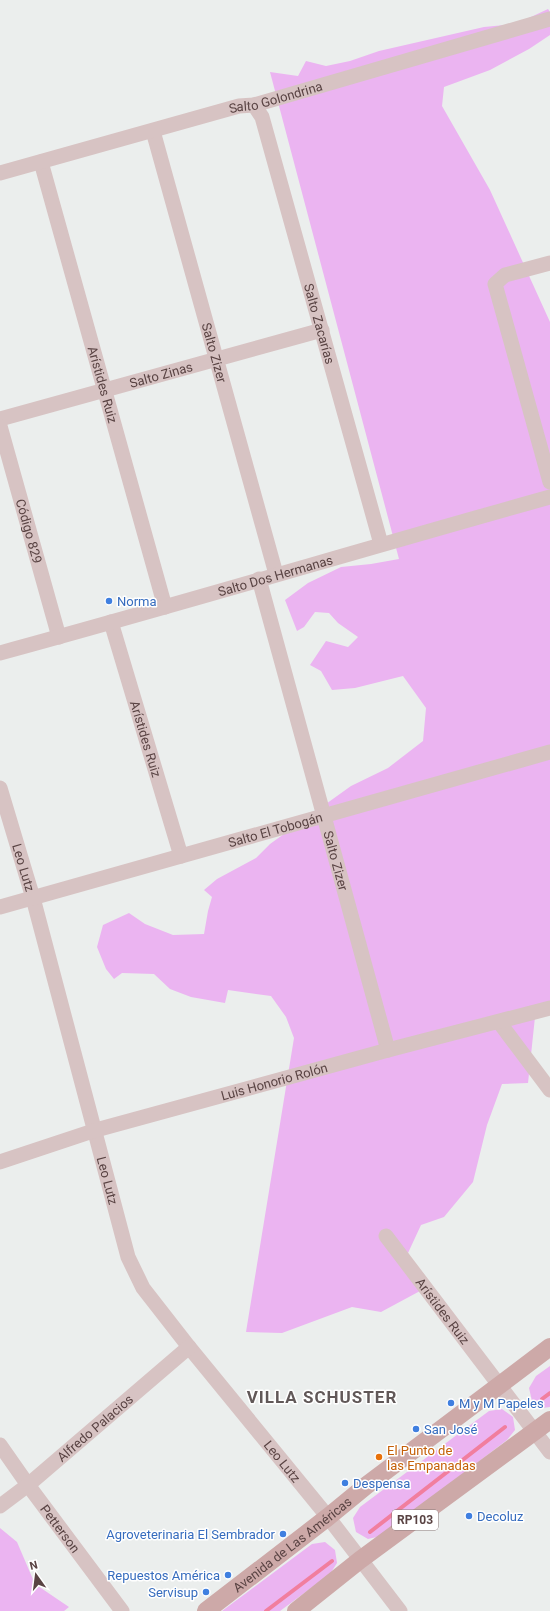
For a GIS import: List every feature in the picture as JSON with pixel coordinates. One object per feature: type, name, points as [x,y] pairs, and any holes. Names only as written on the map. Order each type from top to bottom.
[{"type":"main road","name":"Avenida de Las Américas","points":[[206,1611],[367,1485],[550,1347]]},
{"type":"main road","name":"RP103","points":[[296,1611],[360,1560],[550,1420]]},
{"type":"street","name":"Salto Golondrina","points":[[0,173],[239,106],[254,105],[550,19]]},
{"type":"street","name":"Salto Zacarías","points":[[254,105],[262,117],[381,544]]},
{"type":"street","name":"Salto Zizer","points":[[153,131],[276,574]]},
{"type":"street","name":"Arístides Ruiz","points":[[42,162],[166,608]]},
{"type":"street","points":[[550,264],[505,275],[495,284],[550,482]]},
{"type":"street","name":"Salto Zinas","points":[[0,419],[322,330]]},
{"type":"street","name":"Código 829","points":[[0,426],[59,637]]},
{"type":"street","name":"Salto Dos Hermanas","points":[[0,653],[166,608],[276,574],[550,497]]},
{"type":"street","name":"Salto Zizer","points":[[259,579],[388,1050]]},
{"type":"street","name":"Arístides Ruiz","points":[[111,622],[180,856]]},
{"type":"street","name":"Salto El Tobogán","points":[[0,907],[550,752]]},
{"type":"street","name":"Leo Lutz","points":[[0,788],[33,898],[96,1130],[128,1257],[143,1288],[189,1347],[328,1517],[400,1611]]},
{"type":"street","name":"Luis Honorio Rolón","points":[[0,1162],[96,1130],[388,1050],[550,1008]]},
{"type":"street","points":[[499,1022],[550,1090]]},
{"type":"street","name":"Arístides Ruiz","points":[[386,1236],[550,1452]]},
{"type":"street","name":"Alfredo Palacios","points":[[0,1506],[28,1485],[189,1347]]},
{"type":"street","name":"Petterson","points":[[0,1445],[122,1611]]},
{"type":"shaded area","points":[[548,9],[550,12],[550,35],[529,49],[490,70],[444,87],[442,106],[490,190],[550,322],[550,1013],[535,1017],[528,1083],[502,1084],[487,1125],[473,1182],[444,1217],[421,1225],[408,1253],[420,1291],[381,1312],[352,1307],[282,1333],[246,1332],[294,1038],[286,1017],[271,996],[228,990],[225,1003],[191,997],[170,989],[154,974],[122,973],[114,979],[106,969],[97,947],[103,925],[129,913],[145,924],[173,935],[204,934],[212,897],[204,890],[217,879],[256,858],[270,844],[351,786],[388,768],[423,741],[426,708],[403,676],[355,688],[332,690],[321,671],[310,665],[326,641],[348,647],[358,637],[338,623],[329,613],[315,612],[304,627],[297,631],[285,600],[308,583],[341,567],[399,559],[270,72],[298,76],[306,61],[326,66],[350,61],[379,51],[484,27],[516,24]]},
{"type":"shaded area","points":[[550,1366],[550,1407],[543,1408],[532,1401],[529,1388],[536,1376]]},
{"type":"shaded area","points":[[502,1409],[513,1417],[515,1430],[507,1440],[381,1536],[368,1539],[356,1532],[353,1518],[360,1507],[489,1411]]},
{"type":"shaded area","points":[[0,1528],[17,1542],[35,1584],[69,1607],[64,1611],[0,1611]]},
{"type":"shaded area","points":[[325,1542],[335,1550],[337,1563],[330,1574],[280,1611],[222,1611],[312,1544]]},
{"type":"waterway","points":[[542,1399],[550,1393]]},
{"type":"waterway","points":[[370,1532],[505,1427]]},
{"type":"waterway","points":[[266,1611],[332,1561]]},
{"type":"place","name":"Norma","points":[[109,601]]},
{"type":"place","name":"M y M Papeles","points":[[451,1403]]},
{"type":"place","name":"San José","points":[[416,1429]]},
{"type":"place","name":"El Punto de las Empanadas","points":[[379,1457]]},
{"type":"place","name":"Despensa","points":[[345,1483]]},
{"type":"place","name":"Decoluz","points":[[469,1516]]},
{"type":"place","name":"Agroveterinaria El Sembrador","points":[[283,1534]]},
{"type":"place","name":"Repuestos América","points":[[228,1575]]},
{"type":"place","name":"Servisup","points":[[206,1592]]},
{"type":"district","name":"VILLA SCHUSTER","points":[[322,1397]]}]
